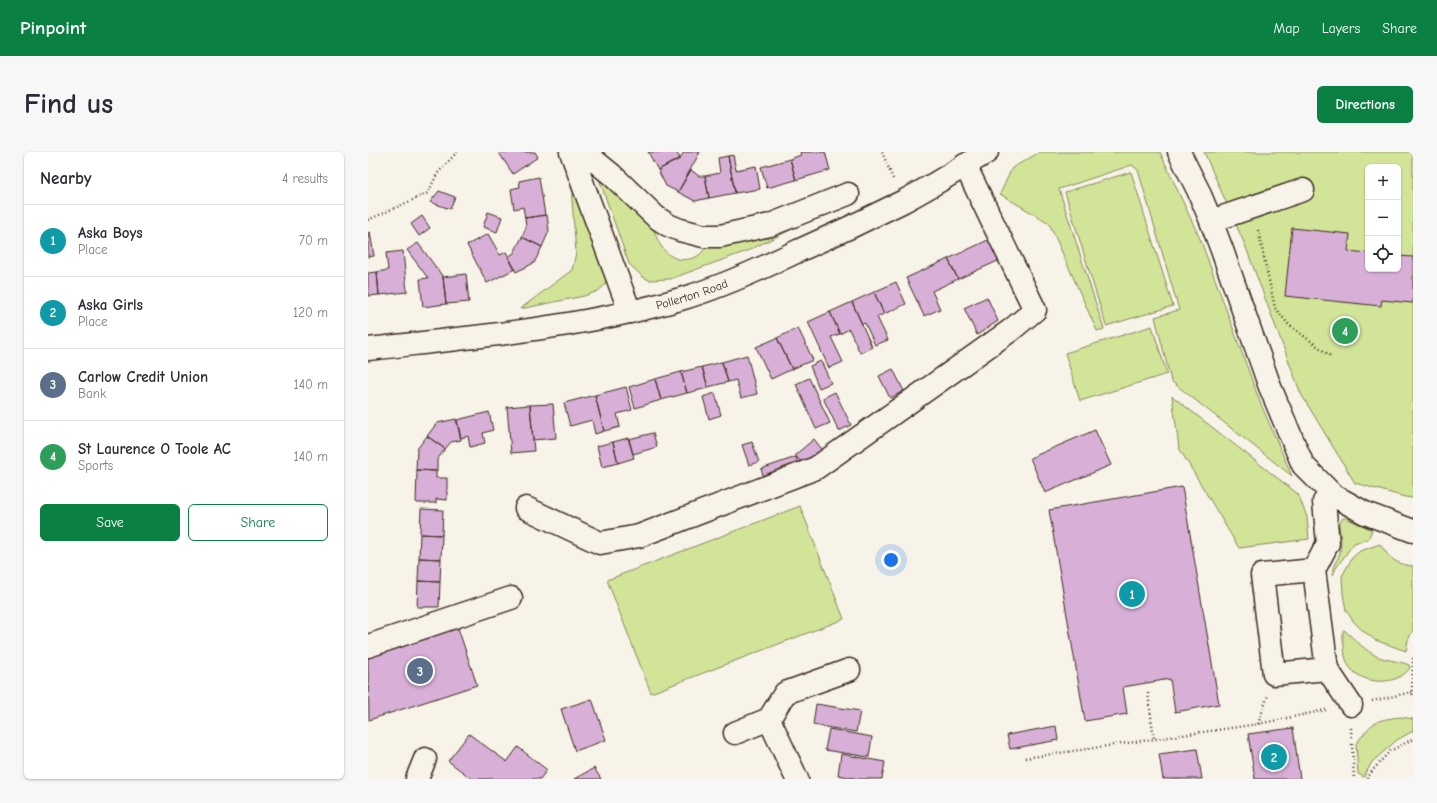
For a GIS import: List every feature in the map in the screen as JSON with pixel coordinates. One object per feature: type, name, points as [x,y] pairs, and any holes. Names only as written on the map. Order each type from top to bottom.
[{"type":"street","points":[[571,152],[630,312]]},
{"type":"street","points":[[584,152],[612,175],[662,221],[680,230],[704,236],[720,236],[770,225],[848,194]]},
{"type":"street","name":"Pollerton Road","points":[[368,349],[490,335],[578,322],[630,312],[685,297],[756,271],[903,201],[988,152]]},
{"type":"street","points":[[1179,152],[1198,190],[1211,221],[1270,387],[1303,465],[1333,495],[1365,513],[1413,531]]},
{"type":"street","points":[[526,508],[600,543],[639,536],[816,468],[1011,330],[1035,310],[965,165]]},
{"type":"street","points":[[1211,221],[1303,190]]},
{"type":"street","points":[[1333,495],[1324,502],[1328,543],[1314,570],[1327,669],[1351,705]]},
{"type":"street","points":[[1314,570],[1262,575],[1274,674],[1327,669]]},
{"type":"street","points":[[368,646],[511,598]]},
{"type":"street","points":[[735,733],[769,718],[785,693],[849,670]]},
{"type":"street","points":[[769,718],[797,779]]},
{"type":"street","points":[[417,779],[425,759]]},
{"type":"path","points":[[368,220],[428,192],[437,174],[457,152]]},
{"type":"path","points":[[882,152],[903,201]]},
{"type":"path","points":[[1252,207],[1275,308],[1289,325],[1332,356]]},
{"type":"path","points":[[1025,758],[1258,724],[1412,694],[1413,658]]},
{"type":"path","points":[[1258,724],[1274,674]]},
{"type":"path","points":[[1148,693],[1154,740]]},
{"type":"path","points":[[1351,705],[1354,779]]},
{"type":"path","points":[[1367,779],[1372,771],[1390,751],[1413,738]]},
{"type":"green space","points":[[1040,152],[1160,152],[1201,241],[1260,402],[1292,476],[1171,381],[1155,317],[1179,310],[1138,170],[1132,165],[1059,189],[1104,329],[1097,331],[1049,223],[1000,194],[1012,168]]},
{"type":"green space","points":[[1204,152],[1413,152],[1413,498],[1355,483],[1301,394],[1245,245]]},
{"type":"green space","points":[[1131,172],[1173,306],[1106,326],[1065,192]]},
{"type":"green space","points":[[598,176],[653,225],[662,247],[672,257],[679,259],[696,257],[707,246],[848,202],[747,251],[670,279],[649,280],[643,277],[629,264]]},
{"type":"green space","points":[[571,187],[578,189],[606,267],[606,281],[604,286],[598,291],[584,296],[520,309],[572,270],[576,253]]},
{"type":"green space","points":[[1152,326],[1167,374],[1080,401],[1065,353]]},
{"type":"green space","points":[[1172,396],[1298,494],[1307,517],[1309,539],[1239,548],[1179,448]]},
{"type":"green space","points":[[800,506],[844,619],[651,693],[607,580]]},
{"type":"green space","points":[[1343,518],[1372,530],[1368,539],[1354,543],[1336,568],[1333,575],[1333,568],[1340,552],[1341,541],[1339,524]]},
{"type":"green space","points":[[1380,544],[1390,557],[1397,562],[1413,566],[1413,630],[1408,640],[1406,651],[1375,640],[1353,621],[1346,610],[1342,576],[1352,558],[1360,551]]},
{"type":"green space","points":[[1344,630],[1374,655],[1409,665],[1410,668],[1397,678],[1381,681],[1364,678],[1357,674],[1349,667],[1344,652]]},
{"type":"green space","points":[[1401,717],[1413,719],[1413,731],[1397,740],[1372,762],[1364,777],[1358,774],[1356,744],[1374,723],[1385,719]]},
{"type":"building","points":[[535,152],[538,157],[513,174],[499,153]]},
{"type":"building","points":[[648,152],[676,152],[680,158],[658,170]]},
{"type":"building","points":[[684,152],[700,152],[678,192],[666,186],[658,170],[680,159]]},
{"type":"building","points":[[800,152],[825,152],[830,170],[796,180],[790,159],[801,155]]},
{"type":"building","points":[[733,155],[736,170],[756,166],[760,189],[735,193],[728,156]]},
{"type":"building","points":[[728,156],[735,193],[709,198],[705,176],[720,173],[718,158]]},
{"type":"building","points":[[790,159],[796,180],[767,188],[761,167]]},
{"type":"building","points":[[691,170],[699,176],[705,176],[709,198],[695,201],[678,192]]},
{"type":"building","points":[[539,177],[545,215],[525,218],[523,207],[514,209],[511,189],[520,187],[519,181]]},
{"type":"building","points":[[439,191],[455,197],[450,209],[430,202]]},
{"type":"building","points":[[488,212],[502,217],[497,232],[483,227]]},
{"type":"building","points":[[547,215],[549,231],[542,247],[522,237],[526,227],[525,218]]},
{"type":"building","points":[[422,216],[430,228],[419,236],[411,224]]},
{"type":"building","points":[[1292,228],[1350,234],[1348,251],[1365,253],[1365,272],[1401,272],[1401,256],[1413,257],[1413,303],[1382,300],[1381,306],[1285,296]]},
{"type":"building","points":[[370,232],[374,256],[368,257],[368,233]]},
{"type":"building","points":[[488,234],[500,255],[506,252],[515,269],[487,283],[467,245]]},
{"type":"building","points":[[522,237],[542,247],[534,263],[516,272],[508,257],[514,253]]},
{"type":"building","points":[[990,239],[1000,260],[958,279],[948,259]]},
{"type":"building","points":[[418,243],[443,277],[446,304],[423,307],[420,279],[428,278],[407,250]]},
{"type":"building","points":[[403,251],[407,292],[379,295],[377,272],[388,270],[386,253]]},
{"type":"building","points":[[948,259],[958,279],[932,291],[940,309],[924,316],[906,278]]},
{"type":"building","points":[[377,272],[379,295],[368,296],[368,273]]},
{"type":"building","points":[[466,274],[469,302],[446,304],[443,277]]},
{"type":"building","points":[[896,282],[906,304],[884,314],[874,292]]},
{"type":"building","points":[[874,292],[884,314],[877,317],[888,340],[875,345],[865,323],[862,324],[852,302]]},
{"type":"building","points":[[987,297],[998,321],[977,335],[964,308]]},
{"type":"building","points":[[852,302],[872,347],[860,353],[849,329],[840,334],[830,312]]},
{"type":"building","points":[[830,312],[840,334],[831,337],[843,362],[829,368],[808,322]]},
{"type":"building","points":[[798,328],[813,360],[792,369],[777,338]]},
{"type":"building","points":[[777,338],[792,369],[771,379],[756,347]]},
{"type":"building","points":[[747,355],[757,394],[741,398],[736,380],[728,382],[722,362]]},
{"type":"building","points":[[821,361],[831,383],[819,388],[810,366]]},
{"type":"building","points":[[722,362],[728,382],[708,387],[702,367]]},
{"type":"building","points":[[702,367],[708,388],[687,393],[681,372]]},
{"type":"building","points":[[893,369],[904,391],[890,398],[879,376]]},
{"type":"building","points":[[681,372],[687,393],[661,400],[655,379]]},
{"type":"building","points":[[809,378],[830,423],[816,429],[796,384]]},
{"type":"building","points":[[655,379],[661,400],[635,408],[629,387]]},
{"type":"building","points":[[626,387],[632,410],[617,414],[620,427],[604,431],[595,395]]},
{"type":"building","points":[[835,392],[851,425],[839,431],[823,398]]},
{"type":"building","points":[[715,393],[721,415],[709,419],[703,397]]},
{"type":"building","points":[[595,395],[604,431],[595,434],[592,420],[570,426],[564,403]]},
{"type":"building","points":[[553,404],[556,438],[533,440],[530,405]]},
{"type":"building","points":[[530,405],[534,451],[511,453],[507,407]]},
{"type":"building","points":[[489,412],[493,430],[483,433],[485,443],[470,447],[468,436],[461,438],[457,420]]},
{"type":"building","points":[[456,419],[461,440],[451,442],[445,449],[427,436],[437,423]]},
{"type":"building","points":[[1095,430],[1111,465],[1045,493],[1030,458]]},
{"type":"building","points":[[653,433],[657,447],[633,454],[629,439]]},
{"type":"building","points":[[427,436],[445,449],[437,460],[437,471],[416,470],[417,449]]},
{"type":"building","points":[[628,438],[634,458],[618,463],[613,442]]},
{"type":"building","points":[[814,439],[824,452],[805,467],[795,455]]},
{"type":"building","points":[[613,442],[618,463],[602,467],[597,446]]},
{"type":"building","points":[[752,442],[759,462],[749,465],[742,445]]},
{"type":"building","points":[[796,457],[800,469],[765,481],[761,469]]},
{"type":"building","points":[[417,470],[436,471],[436,478],[447,478],[447,500],[436,499],[436,503],[416,503]]},
{"type":"building","points":[[1182,487],[1219,704],[1175,712],[1170,679],[1123,687],[1127,714],[1085,721],[1049,510]]},
{"type":"building","points":[[421,509],[443,510],[442,535],[420,534]]},
{"type":"building","points":[[420,534],[442,535],[441,559],[419,558]]},
{"type":"building","points":[[419,558],[441,559],[440,582],[418,581]]},
{"type":"building","points":[[418,581],[440,582],[439,607],[417,607]]},
{"type":"building","points":[[458,628],[477,685],[369,720],[368,658]]},
{"type":"building","points":[[592,699],[606,740],[575,751],[561,709]]},
{"type":"building","points":[[816,704],[860,711],[856,732],[813,725]]},
{"type":"building","points":[[1056,726],[1058,740],[1010,749],[1007,735]]},
{"type":"building","points":[[1293,728],[1300,779],[1255,779],[1248,734]]},
{"type":"building","points":[[829,729],[872,737],[869,757],[825,750]]},
{"type":"building","points":[[469,734],[507,762],[518,747],[547,770],[540,779],[472,779],[448,761]]},
{"type":"building","points":[[1197,749],[1202,779],[1163,779],[1159,754]]},
{"type":"building","points":[[841,754],[885,762],[882,779],[859,779],[838,775]]},
{"type":"building","points":[[594,768],[601,779],[574,779]]},
{"type":"place","name":"St Laurence O Toole AC","points":[[1345,331]]},
{"type":"place","name":"Aska Boys","points":[[1132,594]]},
{"type":"place","name":"Carlow Credit Union","points":[[420,671]]},
{"type":"place","name":"Aska Girls","points":[[1274,757]]}]
